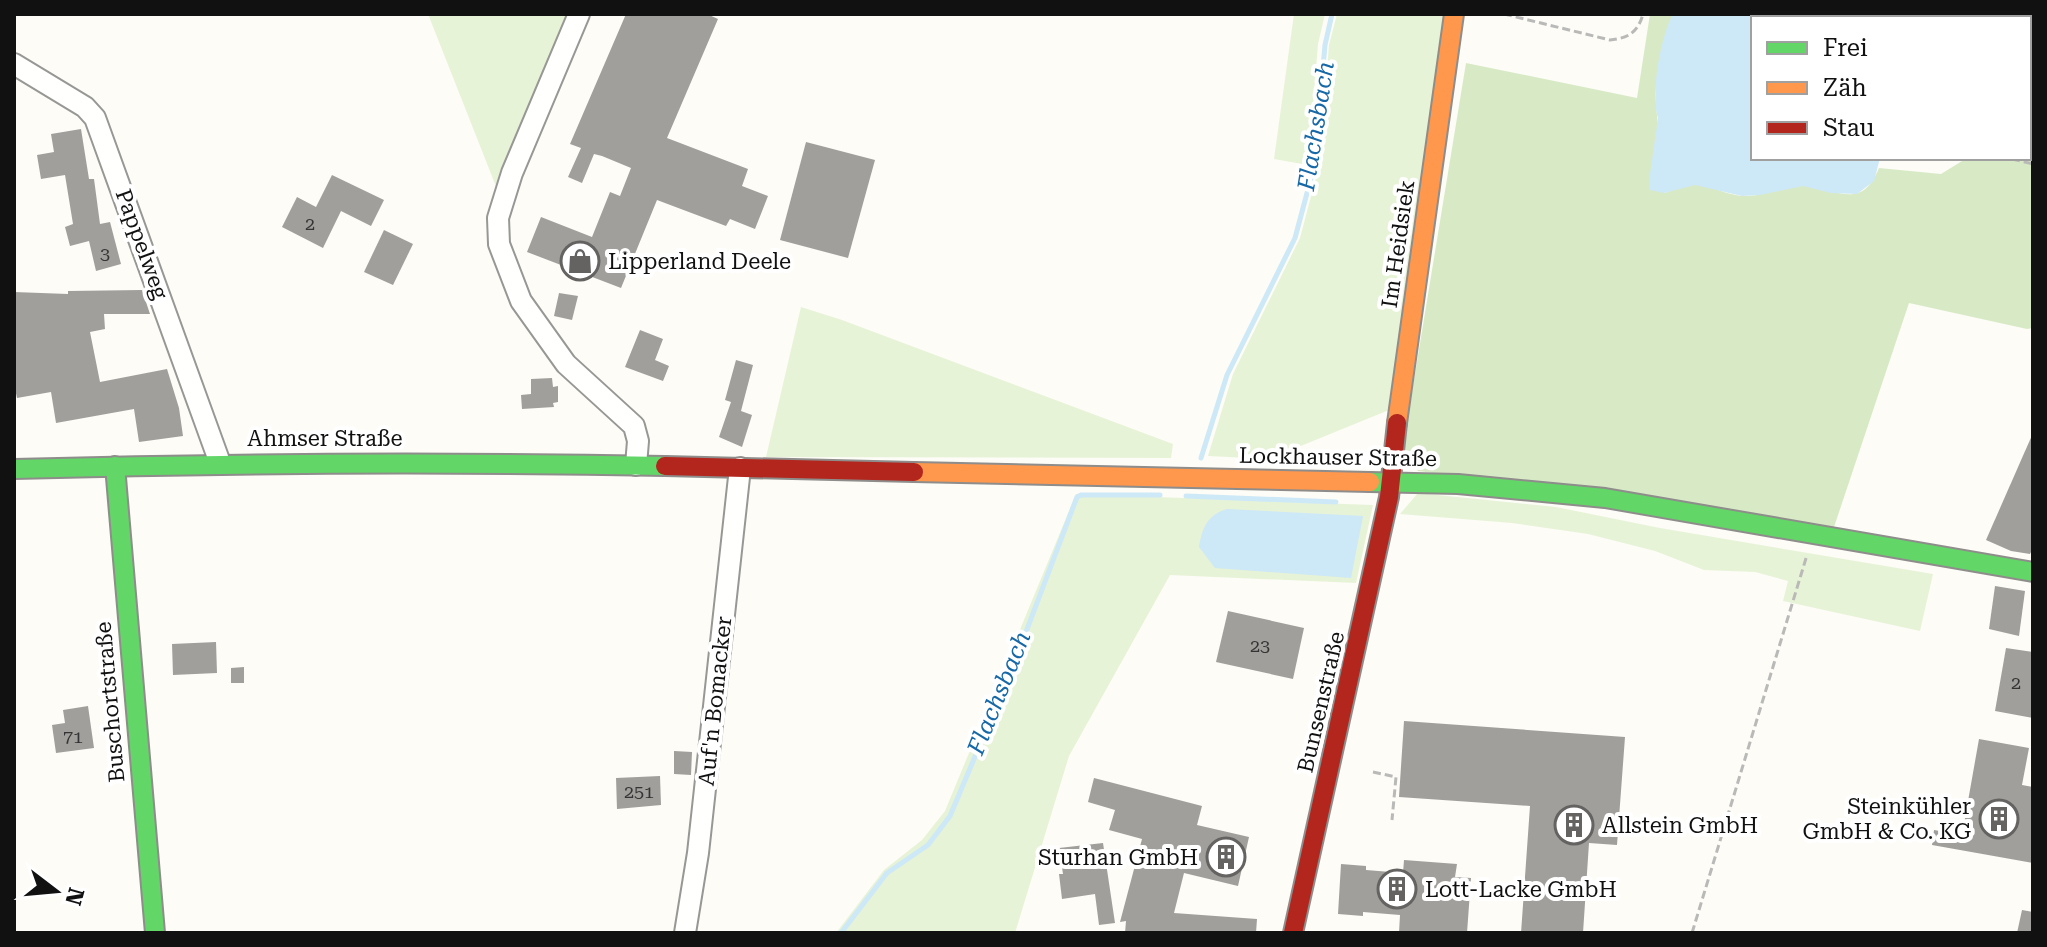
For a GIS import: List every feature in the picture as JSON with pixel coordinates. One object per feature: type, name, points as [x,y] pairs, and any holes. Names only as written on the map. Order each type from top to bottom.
[{"type":"street","points":[[579,14],[512,173],[498,218],[499,244],[521,301],[566,364],[634,426],[638,441],[636,465]]},
{"type":"street","name":"Im Heidsiek","points":[[1389,481],[1454,14]]},
{"type":"street","name":"Pappelweg","points":[[14,64],[85,107],[95,118],[220,463]]},
{"type":"street","name":"Ahmser Straße","points":[[14,469],[350,461],[636,465]]},
{"type":"street","name":"Lockhauser Straße","points":[[636,465],[1458,484],[1605,498],[2033,572]]},
{"type":"street","name":"Buschortstraße","points":[[115,466],[155,933]]},
{"type":"street","name":"Auf'n Bomacker","points":[[685,933],[698,853],[740,468]]},
{"type":"street","name":"Bunsenstraße","points":[[1293,933],[1361,633],[1389,497],[1389,481]]},
{"type":"path","points":[[1504,14],[1610,40],[1625,38],[1638,30],[1643,14]]},
{"type":"path","points":[[1692,933],[1805,563]]},
{"type":"path","points":[[1373,772],[1396,777],[1392,820]]},
{"type":"green space","points":[[428,14],[569,14],[531,98],[499,194]]},
{"type":"green space","points":[[1294,14],[1325,14],[1318,44],[1308,165],[1274,159]]},
{"type":"green space","points":[[1337,14],[1446,14],[1389,410],[1269,459],[1208,456],[1233,374],[1300,238],[1319,166],[1329,45]]},
{"type":"green space","points":[[1650,14],[1673,14],[1663,47],[1655,93],[1664,193],[1685,186],[1701,185],[1743,196],[1805,186],[1856,194],[1872,181],[1879,168],[1941,174],[1964,160],[2031,160],[2031,16],[1901,14],[2033,14],[2033,328],[1909,303],[1834,527],[1418,471],[1402,453],[1466,63],[1637,98]]},
{"type":"green space","points":[[801,307],[1173,444],[1171,458],[766,457]]},
{"type":"green space","points":[[1418,493],[1556,507],[1660,528],[1933,574],[1920,631],[1783,601],[1788,581],[1755,572],[1704,570],[1655,551],[1588,534],[1512,523],[1400,514]]},
{"type":"green space","points":[[1076,494],[1373,505],[1356,583],[1170,575],[1069,756],[1015,933],[836,933],[884,870],[922,840],[945,811]]},
{"type":"water","points":[[1673,14],[1906,16],[1751,16],[1751,160],[1879,160],[1874,181],[1857,194],[1831,193],[1803,186],[1742,196],[1695,185],[1664,193],[1650,190],[1658,118],[1655,95],[1658,65]]},
{"type":"water","points":[[1227,509],[1363,516],[1351,578],[1215,568],[1199,547],[1200,540],[1210,519]]},
{"type":"building","points":[[626,14],[707,14],[718,19],[667,138],[748,169],[742,186],[768,196],[755,229],[730,219],[726,226],[657,200],[621,288],[527,252],[541,217],[592,237],[610,192],[620,196],[631,168],[602,156],[594,154],[582,183],[568,177],[581,148],[570,144]]},
{"type":"building","points":[[81,129],[89,179],[94,179],[100,224],[110,222],[121,264],[96,271],[89,241],[70,246],[65,227],[73,224],[65,175],[41,179],[37,155],[54,152],[51,134]]},
{"type":"building","points":[[806,142],[875,160],[848,258],[780,240]]},
{"type":"building","points":[[332,175],[384,200],[371,226],[341,211],[323,248],[282,227],[297,197],[316,207]]},
{"type":"building","points":[[384,230],[413,244],[393,285],[364,272]]},
{"type":"building","points":[[142,290],[150,314],[104,314],[105,329],[90,332],[100,382],[167,369],[179,408],[183,436],[139,442],[134,409],[56,423],[51,392],[17,398],[14,384],[14,292],[68,294],[68,291]]},
{"type":"building","points":[[559,293],[578,296],[572,320],[554,316]]},
{"type":"building","points":[[640,330],[663,339],[655,360],[669,366],[663,381],[625,367]]},
{"type":"building","points":[[736,360],[753,365],[741,411],[752,415],[742,447],[719,437],[731,402],[725,400]]},
{"type":"building","points":[[552,378],[553,387],[558,386],[558,402],[553,403],[554,407],[522,409],[521,395],[531,394],[531,379]]},
{"type":"building","points":[[2033,433],[2033,548],[2030,554],[2011,551],[1986,540]]},
{"type":"building","points":[[1995,586],[2025,591],[2019,636],[1989,629]]},
{"type":"building","points":[[1228,611],[1304,628],[1293,679],[1216,662]]},
{"type":"building","points":[[216,642],[217,673],[173,675],[172,644]]},
{"type":"building","points":[[2006,648],[2033,652],[2033,718],[1995,711]]},
{"type":"building","points":[[244,667],[244,683],[231,683],[231,668]]},
{"type":"building","points":[[88,706],[94,748],[56,753],[52,725],[65,723],[63,710]]},
{"type":"building","name":"Allstein GmbH","points":[[1404,721],[1625,737],[1617,845],[1589,843],[1583,933],[1521,933],[1530,806],[1399,797]]},
{"type":"building","name":"Steinkühler GmbH & Co. KG","points":[[1979,739],[2029,748],[2022,785],[2033,787],[2033,863],[1932,845],[1934,830],[1962,835]]},
{"type":"building","points":[[674,751],[692,752],[691,775],[674,774]]},
{"type":"building","points":[[660,776],[661,805],[617,809],[616,778]]},
{"type":"building","points":[[1094,778],[1202,806],[1197,825],[1249,837],[1238,886],[1184,873],[1174,913],[1257,919],[1256,933],[1125,933],[1126,921],[1120,922],[1142,839],[1109,830],[1115,810],[1088,802]]},
{"type":"building","points":[[1103,843],[1115,923],[1099,925],[1095,894],[1062,899],[1059,874],[1063,874],[1059,848]]},
{"type":"building","name":"Lott-Lacke GmbH","points":[[1404,860],[1457,864],[1455,877],[1471,878],[1467,933],[1399,933],[1400,915],[1363,912],[1363,916],[1338,914],[1341,864],[1403,873]]},
{"type":"building","points":[[2022,910],[2033,912],[2033,933],[2017,933]]},
{"type":"waterway","name":"Flachsbach","points":[[1201,458],[1227,375],[1295,238],[1314,167],[1325,45],[1332,14]]},
{"type":"waterway","name":"Flachsbach","points":[[841,933],[887,873],[928,845],[950,816],[1012,669],[1077,497],[1160,495]]},
{"type":"waterway","points":[[1186,496],[1336,502]]},
{"type":"traffic: fast","points":[[14,469],[340,464],[665,466]]},
{"type":"traffic: fast","points":[[115,466],[155,933]]},
{"type":"traffic: fast","points":[[1370,482],[1458,484],[1605,498],[2033,572]]},
{"type":"traffic: slow","points":[[1397,423],[1454,14]]},
{"type":"traffic: slow","points":[[914,472],[1370,482]]},
{"type":"traffic: jam","points":[[1293,933],[1389,497],[1397,423]]},
{"type":"traffic: jam","points":[[665,466],[914,472]]},
{"type":"place","name":"Lipperland Deele","points":[[580,261]]},
{"type":"place","name":"Steinkühler GmbH & Co. KG","points":[[1999,819]]},
{"type":"place","name":"Allstein GmbH","points":[[1574,825]]},
{"type":"place","name":"Sturhan GmbH","points":[[1226,857]]},
{"type":"place","name":"Lott-Lacke GmbH","points":[[1397,889]]}]
